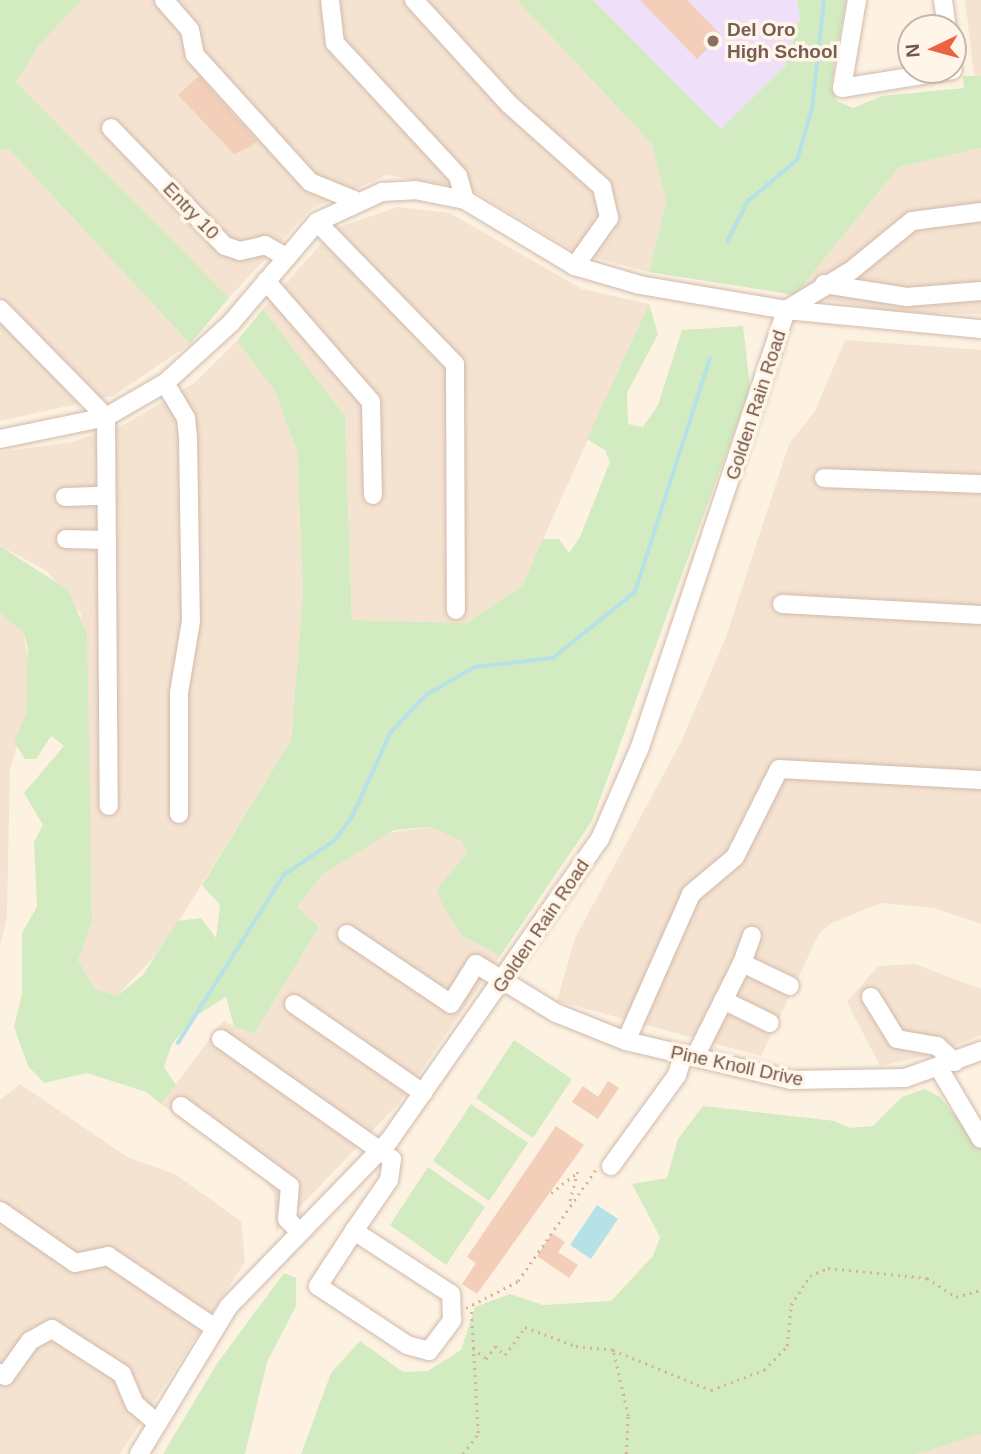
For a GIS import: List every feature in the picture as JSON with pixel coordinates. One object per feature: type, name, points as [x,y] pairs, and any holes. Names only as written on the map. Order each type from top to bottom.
[{"type":"street","points":[[164,0],[190,30],[195,55],[310,182],[354,200]]},
{"type":"street","points":[[330,0],[335,43],[458,176],[464,200]]},
{"type":"street","points":[[414,0],[510,105],[602,187],[609,218],[575,265]]},
{"type":"street","points":[[857,0],[842,88],[897,79]]},
{"type":"street","name":"Entry 10","points":[[111,128],[225,246],[240,251],[265,245],[286,257]]},
{"type":"street","name":"Golden Rain Road","points":[[2,435],[106,417],[165,383],[208,347],[317,222],[354,200],[415,190],[464,200],[575,265],[640,285],[786,310],[981,329]]},
{"type":"street","points":[[786,310],[912,221],[981,212]]},
{"type":"street","points":[[317,222],[454,364],[456,610]]},
{"type":"street","points":[[266,281],[371,402],[373,495]]},
{"type":"street","points":[[824,284],[906,297],[981,291]]},
{"type":"street","points":[[0,309],[106,417],[103,496],[107,540],[109,806]]},
{"type":"street","name":"Golden Rain Road","points":[[139,1454],[215,1328],[299,1231],[383,1147],[423,1093],[502,982],[618,805],[786,310]]},
{"type":"street","points":[[165,383],[186,418],[188,437],[191,621],[179,693],[179,814]]},
{"type":"street","points":[[824,478],[981,484]]},
{"type":"street","points":[[65,497],[103,496]]},
{"type":"street","points":[[66,540],[107,540]]},
{"type":"street","points":[[782,604],[981,615]]},
{"type":"street","points":[[626,1041],[691,894],[734,857],[779,769],[981,780]]},
{"type":"street","name":"Pine Knoll Drive","points":[[347,934],[451,1004],[476,964],[502,982],[626,1041],[823,1083],[948,1066],[981,1051]]},
{"type":"street","points":[[611,1166],[689,1056],[723,1000],[752,936]]},
{"type":"street","points":[[742,962],[790,986]]},
{"type":"street","points":[[872,997],[897,1039],[937,1046],[981,1139]]},
{"type":"street","points":[[723,1000],[770,1023]]},
{"type":"street","points":[[293,1004],[423,1093]]},
{"type":"street","points":[[221,1040],[383,1147],[392,1159],[389,1180],[354,1231],[318,1286],[422,1351],[435,1346],[463,1309],[451,1294],[354,1231]]},
{"type":"street","points":[[181,1106],[290,1186],[287,1219],[299,1231]]},
{"type":"street","points":[[0,1211],[75,1263],[108,1256],[215,1328]]},
{"type":"street","points":[[0,1373],[5,1376],[30,1341],[52,1329],[122,1374],[135,1404],[158,1424]]},
{"type":"path","points":[[463,1454],[478,1433],[473,1348],[463,1309],[518,1281],[594,1170],[611,1166]]},
{"type":"path","points":[[551,1193],[580,1173],[568,1207]]},
{"type":"path","points":[[473,1348],[486,1359],[495,1346],[505,1355],[525,1327],[576,1346],[613,1350],[711,1390],[764,1370],[787,1346],[791,1305],[810,1276],[828,1268],[927,1278],[956,1297],[981,1290]]},
{"type":"path","points":[[613,1350],[628,1416],[626,1454]]},
{"type":"shaded area","points":[[82,0],[517,0],[652,144],[666,202],[649,272],[577,253],[470,189],[387,175],[312,208],[229,298],[16,82],[40,44]]},
{"type":"shaded area","name":"Del Oro High School","points":[[593,0],[797,0],[800,16],[786,65],[721,130]]},
{"type":"shaded area","points":[[965,0],[981,0],[981,76],[974,75]]},
{"type":"shaded area","points":[[981,148],[981,314],[902,313],[795,295],[899,167]]},
{"type":"shaded area","points":[[9,149],[190,344],[113,396],[0,421],[0,151]]},
{"type":"shaded area","points":[[398,207],[450,213],[582,289],[649,304],[522,586],[467,623],[352,620],[345,416],[263,309],[335,228]]},
{"type":"shaded area","points":[[845,340],[981,350],[981,924],[934,908],[881,903],[830,924],[819,934],[761,1056],[557,1001],[575,938],[681,742],[726,637],[789,444],[815,411]]},
{"type":"shaded area","points":[[237,341],[276,393],[297,452],[303,593],[291,740],[161,950],[117,996],[95,989],[78,960],[92,921],[81,614],[47,571],[0,546],[0,452],[72,442],[125,424],[194,383]]},
{"type":"shaded area","points":[[0,613],[23,632],[29,663],[26,714],[10,769],[7,916],[0,946]]},
{"type":"shaded area","points":[[430,827],[462,841],[467,853],[437,888],[440,899],[461,935],[500,956],[399,1103],[276,1232],[274,1194],[264,1179],[161,1104],[223,1021],[254,1034],[319,927],[297,907],[323,874],[380,834]]},
{"type":"shaded area","points":[[915,964],[981,989],[981,1035],[936,1054],[880,1066],[847,1002],[878,966]]},
{"type":"shaded area","points":[[20,1084],[129,1158],[175,1174],[241,1221],[245,1262],[120,1454],[0,1454],[0,1100]]},
{"type":"shaded area","points":[[981,1434],[981,1454],[916,1454],[956,1439]]},
{"type":"green space","points":[[0,0],[82,0],[40,44],[16,82],[229,298],[190,344],[9,149],[0,151]]},
{"type":"green space","points":[[517,0],[593,0],[721,129],[786,65],[800,16],[797,0],[846,0],[831,86],[837,101],[853,108],[882,96],[964,88],[967,76],[981,76],[981,148],[899,167],[795,295],[649,272],[666,202],[652,144]]},
{"type":"green space","points":[[649,304],[658,334],[627,393],[628,424],[643,427],[658,405],[682,330],[743,326],[750,388],[592,821],[500,956],[461,935],[440,900],[437,888],[467,853],[462,841],[430,827],[394,830],[323,874],[297,907],[319,927],[254,1034],[234,1026],[226,997],[194,1017],[172,1044],[164,1067],[176,1085],[161,1104],[146,1092],[87,1073],[44,1083],[28,1066],[14,1027],[22,994],[22,933],[37,907],[34,842],[43,825],[24,793],[64,746],[51,736],[36,759],[25,759],[14,742],[26,714],[28,648],[23,632],[0,613],[0,546],[68,590],[87,634],[92,921],[78,960],[95,989],[117,996],[143,975],[178,921],[201,918],[216,938],[220,905],[202,885],[291,740],[303,593],[297,452],[276,393],[237,341],[263,309],[345,416],[352,620],[467,623],[522,586],[543,539],[559,539],[569,553],[580,537],[610,462],[605,450],[587,439]]},
{"type":"green space","points":[[514,1040],[572,1079],[533,1138],[476,1098]]},
{"type":"green space","points":[[924,1089],[940,1097],[981,1148],[981,1434],[916,1454],[301,1454],[331,1373],[360,1341],[403,1372],[428,1371],[461,1350],[475,1307],[510,1294],[543,1305],[611,1301],[653,1256],[660,1237],[632,1184],[667,1178],[678,1139],[703,1106],[835,1121],[850,1128],[873,1126],[902,1097]]},
{"type":"green space","points":[[471,1104],[528,1143],[489,1201],[433,1161]]},
{"type":"green space","points":[[428,1167],[485,1207],[446,1265],[390,1225]]},
{"type":"green space","points":[[284,1273],[296,1278],[296,1306],[267,1362],[245,1454],[163,1454],[216,1365]]},
{"type":"water","points":[[597,1205],[618,1219],[591,1259],[570,1245]]},
{"type":"building","points":[[640,0],[687,0],[721,35],[697,59]]},
{"type":"building","points":[[199,76],[257,141],[250,147],[234,154],[178,95]]},
{"type":"building","points":[[608,1081],[619,1088],[598,1119],[572,1102],[583,1086],[598,1097]]},
{"type":"building","points":[[556,1126],[584,1145],[477,1294],[462,1284],[476,1263],[467,1257]]},
{"type":"building","points":[[552,1233],[565,1242],[558,1252],[578,1265],[569,1278],[537,1256]]},
{"type":"waterway","points":[[727,242],[748,201],[797,160],[812,109],[824,0]]},
{"type":"waterway","points":[[178,1043],[284,875],[334,841],[352,817],[391,732],[426,695],[475,667],[553,658],[635,592],[710,359]]},
{"type":"place","name":"Del Oro High School","points":[[713,41]]}]
